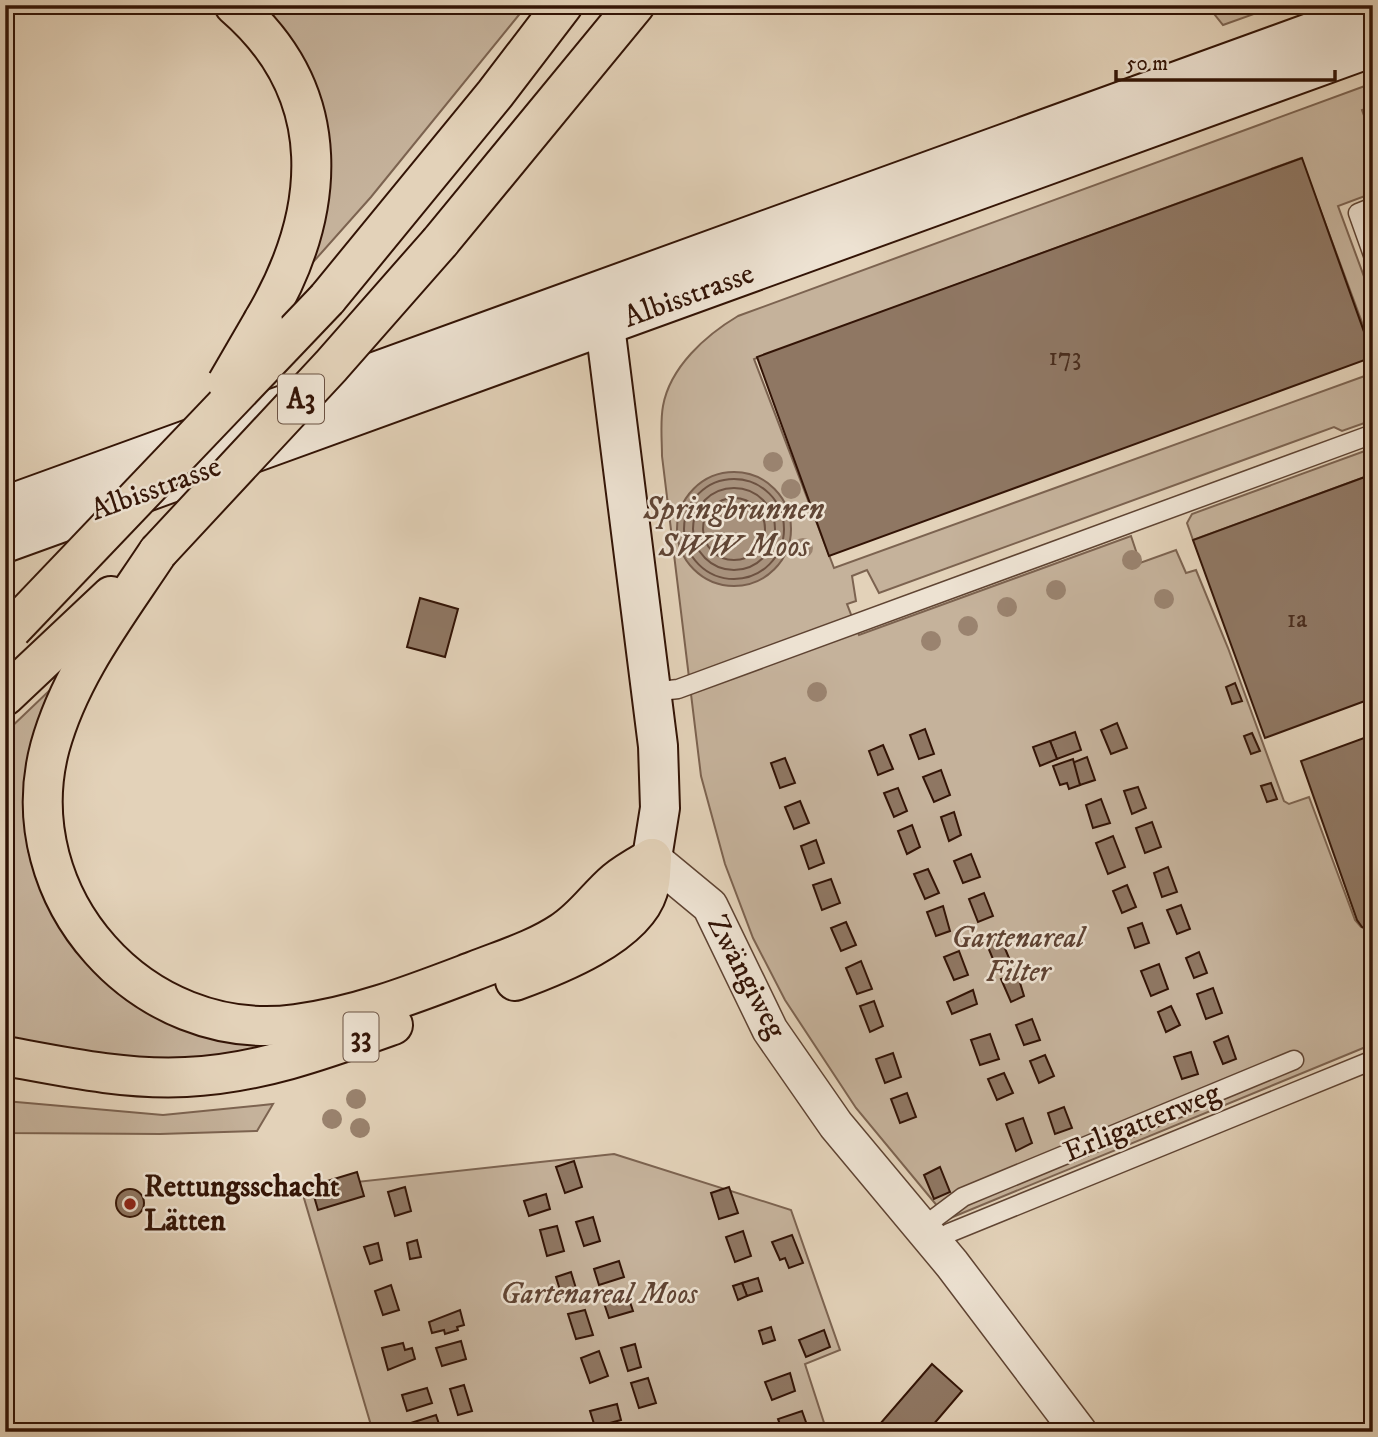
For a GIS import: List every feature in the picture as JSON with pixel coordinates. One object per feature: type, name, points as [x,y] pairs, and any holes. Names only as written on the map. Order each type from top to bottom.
[{"type":"highway","points":[[188,448],[293,266],[306,229],[312,189],[311,148],[299,98],[287,71],[261,32],[234,5]]},
{"type":"highway","name":"A3","points":[[9,633],[327,299],[495,94],[563,5]]},
{"type":"highway","name":"A3","points":[[126,588],[440,242],[635,5]]},
{"type":"highway","points":[[5,696],[126,588]]},
{"type":"highway","points":[[126,588],[83,666],[61,713],[43,783],[44,832],[64,899],[86,935],[126,977],[170,1004],[226,1022],[270,1026],[318,1021],[384,1004],[533,948],[579,920],[615,882],[652,858]]},
{"type":"highway","name":"33","points":[[5,1056],[117,1075],[165,1078],[231,1073],[310,1054],[578,956],[614,932],[642,903],[648,892],[652,858]]},
{"type":"main road","name":"Albisstrasse","points":[[5,543],[599,309],[1373,10]]},
{"type":"main road","name":"Albisstrasse","points":[[5,506],[599,309],[1373,47]]},
{"type":"main road","points":[[599,309],[652,692],[660,808],[652,858]]},
{"type":"street","name":"Zwängiweg","points":[[652,858],[710,906],[770,1030],[836,1125],[929,1235],[1079,1432]]},
{"type":"lane","points":[[1373,208],[1358,213],[1373,255]]},
{"type":"lane","points":[[652,692],[678,689],[1373,434]]},
{"type":"lane","points":[[929,1235],[963,1197],[1294,1060]]},
{"type":"lane","name":"Erligatterweg","points":[[929,1235],[961,1227],[1373,1060]]},
{"type":"green space","points":[[260,5],[527,5],[371,197],[307,269],[306,69],[273,15]]},
{"type":"green space","points":[[1207,5],[1279,5],[1223,25]]},
{"type":"green space","name":"Gartenareal Filter","points":[[1373,83],[1373,106],[1362,110],[1373,140],[1373,193],[1338,206],[1373,301],[1373,352],[1301,158],[754,359],[834,568],[1373,373],[1373,420],[1342,431],[1334,427],[879,593],[867,570],[852,576],[856,601],[847,604],[859,635],[1131,536],[1140,563],[1176,550],[1186,573],[1196,570],[1228,648],[1284,801],[1289,804],[1309,797],[1355,920],[1361,927],[1373,932],[1373,1044],[948,1219],[856,1108],[785,1000],[753,938],[725,864],[701,776],[662,456],[662,418],[667,392],[681,365],[691,354],[738,316]]},
{"type":"green space","points":[[1373,448],[1373,474],[1193,540],[1187,523],[1192,514]]},
{"type":"green space","points":[[51,689],[29,784],[28,851],[63,925],[125,996],[305,1042],[200,1065],[5,1043],[5,733]]},
{"type":"green space","points":[[5,1101],[163,1115],[273,1104],[257,1131],[160,1134],[5,1133]]},
{"type":"green space","name":"Gartenareal Moos","points":[[614,1154],[791,1210],[840,1350],[805,1364],[827,1432],[373,1432],[301,1188]]},
{"type":"water","name":"Springbrunnen SWW Moos","points":[[734,472],[756,476],[775,488],[787,507],[791,529],[787,551],[775,570],[756,582],[734,586],[712,582],[693,570],[681,551],[677,529],[681,507],[693,488],[712,476]]},
{"type":"building","points":[[1302,158],[1373,357],[829,556],[757,357]]},
{"type":"building","points":[[1373,474],[1373,698],[1265,738],[1193,540]]},
{"type":"building","points":[[420,598],[458,609],[445,657],[407,647]]},
{"type":"building","points":[[1235,683],[1242,701],[1232,704],[1226,687]]},
{"type":"building","points":[[1117,723],[1127,748],[1111,754],[1101,730]]},
{"type":"building","points":[[925,729],[934,754],[919,759],[910,735]]},
{"type":"building","points":[[1075,732],[1081,750],[1057,759],[1050,741]]},
{"type":"building","points":[[1252,733],[1260,751],[1251,754],[1244,736]]},
{"type":"building","points":[[1364,738],[1373,762],[1373,931],[1362,927],[1357,920],[1301,761]]},
{"type":"building","points":[[1050,741],[1057,759],[1040,766],[1033,747]]},
{"type":"building","points":[[883,745],[893,769],[878,775],[869,751]]},
{"type":"building","points":[[1087,757],[1095,780],[1080,785],[1072,763]]},
{"type":"building","points":[[785,758],[795,783],[780,788],[771,763]]},
{"type":"building","points":[[1073,759],[1080,785],[1069,789],[1067,783],[1060,785],[1053,766]]},
{"type":"building","points":[[941,770],[950,795],[934,802],[923,777]]},
{"type":"building","points":[[1271,783],[1277,799],[1267,802],[1261,786]]},
{"type":"building","points":[[1138,787],[1146,808],[1132,814],[1124,791]]},
{"type":"building","points":[[898,788],[907,811],[894,817],[884,793]]},
{"type":"building","points":[[1101,799],[1110,823],[1093,828],[1086,805]]},
{"type":"building","points":[[800,801],[809,823],[794,829],[785,807]]},
{"type":"building","points":[[954,812],[961,835],[949,841],[941,817]]},
{"type":"building","points":[[1152,822],[1161,847],[1145,853],[1136,828]]},
{"type":"building","points":[[912,825],[920,847],[907,854],[898,831]]},
{"type":"building","points":[[1113,836],[1125,867],[1108,874],[1096,843]]},
{"type":"building","points":[[816,840],[824,863],[809,869],[801,846]]},
{"type":"building","points":[[971,854],[980,877],[963,883],[954,861]]},
{"type":"building","points":[[1168,867],[1177,892],[1162,897],[1154,873]]},
{"type":"building","points":[[928,869],[939,893],[925,899],[914,874]]},
{"type":"building","points":[[831,879],[840,903],[822,910],[813,885]]},
{"type":"building","points":[[1127,885],[1136,907],[1122,913],[1113,891]]},
{"type":"building","points":[[984,893],[993,916],[978,922],[969,899]]},
{"type":"building","points":[[1181,905],[1190,929],[1177,934],[1167,910]]},
{"type":"building","points":[[943,906],[950,931],[936,936],[927,912]]},
{"type":"building","points":[[846,922],[856,945],[841,951],[831,928]]},
{"type":"building","points":[[1142,923],[1149,943],[1135,948],[1128,928]]},
{"type":"building","points":[[999,934],[1009,958],[995,964],[985,940]]},
{"type":"building","points":[[959,951],[968,975],[954,980],[944,957]]},
{"type":"building","points":[[1199,952],[1207,973],[1194,978],[1186,958]]},
{"type":"building","points":[[861,961],[872,989],[857,994],[846,968]]},
{"type":"building","points":[[1159,964],[1168,989],[1151,996],[1141,971]]},
{"type":"building","points":[[1017,973],[1024,996],[1011,1002],[1001,979]]},
{"type":"building","points":[[1213,988],[1222,1013],[1206,1019],[1197,994]]},
{"type":"building","points":[[973,990],[977,1004],[952,1014],[947,1002]]},
{"type":"building","points":[[874,1001],[883,1026],[870,1032],[860,1006]]},
{"type":"building","points":[[1171,1006],[1180,1025],[1166,1032],[1158,1012]]},
{"type":"building","points":[[1032,1019],[1040,1040],[1024,1045],[1016,1025]]},
{"type":"building","points":[[990,1034],[999,1059],[980,1065],[971,1040]]},
{"type":"building","points":[[1228,1036],[1236,1059],[1223,1064],[1214,1042]]},
{"type":"building","points":[[1191,1052],[1198,1074],[1182,1079],[1174,1057]]},
{"type":"building","points":[[893,1053],[901,1077],[885,1083],[876,1059]]},
{"type":"building","points":[[1045,1055],[1054,1076],[1039,1083],[1030,1061]]},
{"type":"building","points":[[1004,1073],[1013,1093],[997,1100],[988,1079]]},
{"type":"building","points":[[907,1093],[916,1117],[900,1123],[891,1099]]},
{"type":"building","points":[[1064,1107],[1072,1128],[1055,1134],[1048,1113]]},
{"type":"building","points":[[1023,1118],[1032,1143],[1016,1151],[1006,1124]]},
{"type":"building","points":[[574,1161],[582,1187],[565,1193],[556,1167]]},
{"type":"building","points":[[940,1167],[950,1192],[934,1199],[924,1175]]},
{"type":"building","points":[[357,1172],[364,1196],[318,1210],[311,1186]]},
{"type":"building","points":[[405,1187],[411,1211],[395,1216],[388,1192]]},
{"type":"building","points":[[729,1187],[738,1213],[719,1219],[711,1193]]},
{"type":"building","name":"Rettungsschacht Lätten","points":[[130,1189],[140,1193],[144,1203],[140,1213],[130,1217],[120,1213],[116,1203],[120,1193]]},
{"type":"building","points":[[546,1194],[550,1209],[529,1216],[524,1201]]},
{"type":"building","points":[[593,1217],[600,1241],[584,1246],[576,1222]]},
{"type":"building","points":[[557,1226],[564,1251],[547,1256],[540,1230]]},
{"type":"building","points":[[743,1231],[751,1256],[735,1262],[726,1237]]},
{"type":"building","points":[[792,1235],[803,1263],[789,1268],[785,1258],[780,1260],[772,1242]]},
{"type":"building","points":[[417,1240],[421,1257],[410,1259],[407,1243]]},
{"type":"building","points":[[378,1243],[382,1260],[370,1264],[364,1247]]},
{"type":"building","points":[[619,1261],[624,1277],[599,1285],[594,1269]]},
{"type":"building","points":[[571,1272],[578,1295],[563,1300],[556,1277]]},
{"type":"building","points":[[758,1278],[762,1291],[747,1296],[742,1283]]},
{"type":"building","points":[[742,1283],[747,1296],[738,1300],[733,1286]]},
{"type":"building","points":[[391,1285],[399,1310],[383,1315],[375,1291]]},
{"type":"building","points":[[628,1296],[633,1311],[609,1318],[604,1303]]},
{"type":"building","points":[[460,1310],[464,1325],[457,1327],[458,1330],[445,1334],[444,1330],[432,1333],[429,1322]]},
{"type":"building","points":[[585,1310],[593,1335],[576,1339],[568,1314]]},
{"type":"building","points":[[771,1327],[775,1340],[763,1344],[759,1331]]},
{"type":"building","points":[[824,1330],[830,1347],[806,1357],[799,1340]]},
{"type":"building","points":[[461,1341],[466,1359],[442,1366],[436,1348]]},
{"type":"building","points":[[403,1343],[405,1350],[412,1348],[415,1359],[388,1370],[382,1348]]},
{"type":"building","points":[[635,1344],[641,1367],[628,1371],[621,1348]]},
{"type":"building","points":[[599,1351],[608,1376],[590,1383],[581,1358]]},
{"type":"building","points":[[932,1364],[962,1391],[927,1432],[873,1432]]},
{"type":"building","points":[[790,1373],[795,1391],[772,1400],[765,1382]]},
{"type":"building","points":[[648,1378],[656,1403],[639,1408],[631,1383]]},
{"type":"building","points":[[464,1385],[472,1411],[458,1415],[450,1389]]},
{"type":"building","points":[[427,1388],[432,1403],[407,1411],[402,1395]]},
{"type":"building","points":[[617,1404],[621,1420],[595,1427],[590,1411]]},
{"type":"building","points":[[802,1411],[807,1425],[783,1432],[778,1419]]},
{"type":"building","points":[[436,1415],[441,1430],[414,1432],[411,1423]]},
{"type":"building","points":[[941,1425],[945,1428],[949,1432],[935,1432]]},
{"type":"place","name":"Rettungsschacht Lätten","points":[[130,1204]]}]
